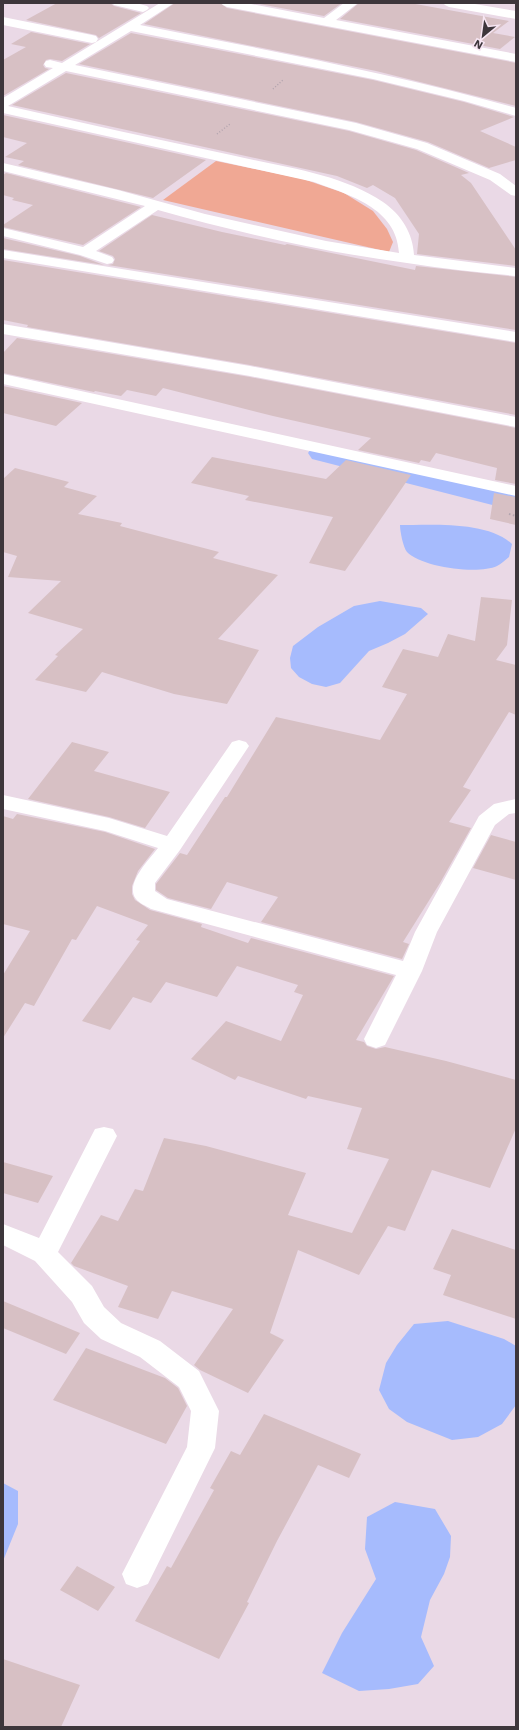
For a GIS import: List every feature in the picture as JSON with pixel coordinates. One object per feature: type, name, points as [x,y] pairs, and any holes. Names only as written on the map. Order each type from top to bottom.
[{"type":"street","points":[[118,3],[147,5]]},
{"type":"street","points":[[3,104],[168,3]]},
{"type":"street","points":[[227,3],[516,58]]},
{"type":"street","points":[[326,22],[352,3]]},
{"type":"street","points":[[449,3],[516,15]]},
{"type":"street","points":[[3,92],[147,5]]},
{"type":"street","points":[[3,21],[92,39]]},
{"type":"street","points":[[130,27],[381,77],[462,96],[516,112]]},
{"type":"street","points":[[50,64],[351,126],[422,146],[495,177],[516,192]]},
{"type":"street","points":[[3,109],[318,179],[367,198],[393,216],[405,238],[407,259]]},
{"type":"street","points":[[3,167],[113,193],[203,218],[326,245],[407,259],[516,272]]},
{"type":"street","points":[[85,252],[156,206]]},
{"type":"street","points":[[3,232],[85,252],[158,279]]},
{"type":"street","points":[[3,254],[516,337]]},
{"type":"street","points":[[3,329],[250,371],[516,422]]},
{"type":"street","points":[[3,379],[516,491]]},
{"type":"street","points":[[239,746],[144,882],[144,894],[159,904],[410,971]]},
{"type":"street","points":[[3,802],[109,825],[172,844]]},
{"type":"street","points":[[376,1039],[410,971],[426,932],[487,821],[502,809],[516,806]]},
{"type":"street","points":[[44,1254],[104,1136]]},
{"type":"street","points":[[3,1234],[23,1242],[44,1254],[82,1294],[94,1315],[111,1331],[150,1349],[189,1379],[205,1411],[201,1448],[137,1574]]},
{"type":"shaded area","points":[[216,161],[303,179],[344,193],[373,211],[387,229],[393,242],[389,252],[163,200]]},
{"type":"water","points":[[400,525],[459,526],[489,531],[512,544],[509,557],[497,566],[477,570],[450,568],[424,562],[407,552],[403,543]]},
{"type":"water","points":[[380,601],[421,608],[428,614],[405,634],[369,651],[340,683],[326,687],[312,684],[299,677],[291,668],[290,658],[293,646],[318,627],[354,606]]},
{"type":"water","points":[[448,1321],[504,1339],[516,1346],[516,1405],[502,1424],[478,1437],[452,1440],[407,1422],[389,1409],[379,1390],[386,1363],[397,1345],[414,1324]]},
{"type":"water","points":[[3,1483],[18,1491],[18,1524],[3,1561]]},
{"type":"water","points":[[395,1502],[435,1509],[451,1536],[450,1557],[444,1574],[430,1600],[421,1637],[434,1666],[418,1684],[389,1689],[359,1691],[322,1673],[342,1633],[376,1579],[365,1549],[367,1517]]},
{"type":"building","points":[[57,3],[110,3],[114,6],[141,13],[99,38],[96,35],[26,20]]},
{"type":"building","points":[[175,3],[220,3],[227,8],[516,63],[516,106],[376,71],[144,24]]},
{"type":"building","points":[[254,3],[342,3],[324,16]]},
{"type":"building","points":[[359,3],[410,3],[509,21],[493,33],[515,37],[500,49],[340,19]]},
{"type":"building","points":[[31,32],[90,44],[62,61],[50,59],[46,60],[43,65],[45,68],[49,69],[3,96],[3,60],[26,47],[11,44]]},
{"type":"building","points":[[131,33],[373,80],[464,102],[514,117],[480,131],[516,147],[516,160],[489,168],[428,142],[356,122],[79,64]]},
{"type":"building","points":[[66,73],[349,131],[416,150],[469,173],[461,175],[471,183],[516,250],[516,266],[417,254],[419,234],[395,198],[373,185],[367,188],[337,176],[12,105]]},
{"type":"building","points":[[3,115],[206,160],[153,198],[18,165],[24,161],[5,157],[27,143],[3,137]]},
{"type":"building","points":[[6,173],[141,207],[83,245],[3,227],[3,225],[33,205],[12,200],[14,198],[3,195],[3,175]]},
{"type":"building","points":[[152,215],[222,232],[415,270],[416,266],[516,277],[516,330],[108,265],[113,264],[115,259],[113,256],[99,251]]},
{"type":"building","points":[[3,238],[80,256],[104,265],[3,249]]},
{"type":"building","points":[[3,260],[516,343],[516,415],[250,365],[27,327],[28,325],[3,320]]},
{"type":"building","points":[[17,338],[250,377],[516,428],[516,484],[495,480],[497,468],[436,453],[430,462],[421,460],[419,463],[358,450],[371,438],[273,416],[163,388],[156,396],[127,390],[121,396],[94,392],[3,373],[3,353]]},
{"type":"building","points":[[3,386],[82,403],[56,426],[3,413]]},
{"type":"building","points":[[212,457],[326,479],[346,460],[411,475],[345,571],[309,563],[333,517],[245,500],[249,496],[191,483]]},
{"type":"building","points":[[15,468],[69,482],[64,487],[97,496],[78,514],[122,523],[120,526],[219,552],[213,558],[278,575],[218,639],[259,650],[227,704],[174,694],[102,672],[86,692],[35,680],[58,656],[55,655],[83,629],[28,613],[61,581],[8,577],[17,556],[3,552],[3,479]]},
{"type":"building","points":[[494,493],[516,497],[516,525],[490,519]]},
{"type":"building","points":[[481,597],[512,600],[507,645],[496,660],[516,665],[516,715],[509,712],[463,787],[471,790],[449,822],[471,828],[440,883],[403,942],[409,944],[402,959],[261,922],[278,897],[227,882],[211,909],[168,898],[156,890],[156,884],[180,853],[187,855],[225,797],[227,797],[276,717],[380,740],[407,694],[382,687],[403,649],[438,657],[448,634],[475,641]]},
{"type":"building","points":[[72,742],[109,752],[94,771],[170,792],[145,828],[109,817],[28,799]]},
{"type":"building","points":[[17,814],[105,832],[155,849],[138,871],[132,886],[132,894],[135,900],[150,910],[202,924],[201,927],[248,943],[251,938],[394,976],[356,1040],[364,1042],[367,1046],[376,1049],[385,1047],[446,1061],[516,1080],[516,1128],[490,1188],[432,1170],[405,1231],[388,1226],[359,1275],[298,1250],[270,1333],[284,1340],[248,1393],[200,1370],[194,1365],[233,1309],[172,1291],[158,1319],[118,1307],[128,1286],[74,1266],[71,1263],[101,1215],[118,1221],[135,1189],[143,1191],[164,1138],[206,1146],[306,1173],[288,1215],[352,1233],[389,1159],[347,1149],[362,1108],[308,1096],[306,1099],[238,1076],[235,1080],[191,1059],[226,1021],[281,1041],[303,995],[294,992],[298,985],[237,966],[217,997],[166,982],[151,1003],[133,997],[110,1030],[82,1021],[140,941],[136,940],[148,925],[97,906],[76,940],[72,939],[34,1006],[25,1003],[3,1038],[3,975],[30,931],[3,924],[3,816],[13,819]]},
{"type":"building","points":[[491,835],[516,842],[516,880],[473,868]]},
{"type":"building","points":[[3,1162],[53,1176],[38,1203],[3,1193]]},
{"type":"building","points":[[452,1229],[516,1250],[516,1319],[443,1295],[451,1275],[433,1269]]},
{"type":"building","points":[[3,1301],[80,1333],[66,1354],[3,1328]]},
{"type":"building","points":[[86,1348],[165,1378],[178,1388],[187,1406],[166,1444],[53,1400]]},
{"type":"building","points":[[264,1414],[361,1454],[349,1478],[318,1465],[277,1541],[247,1602],[249,1603],[219,1659],[135,1621],[167,1566],[171,1568],[214,1490],[210,1488],[231,1451],[240,1455]]},
{"type":"building","points":[[77,1566],[115,1587],[98,1611],[60,1590]]},
{"type":"building","points":[[3,1659],[80,1685],[61,1727],[3,1727]]},
{"type":"waterway","points":[[321,453],[516,503]]}]
